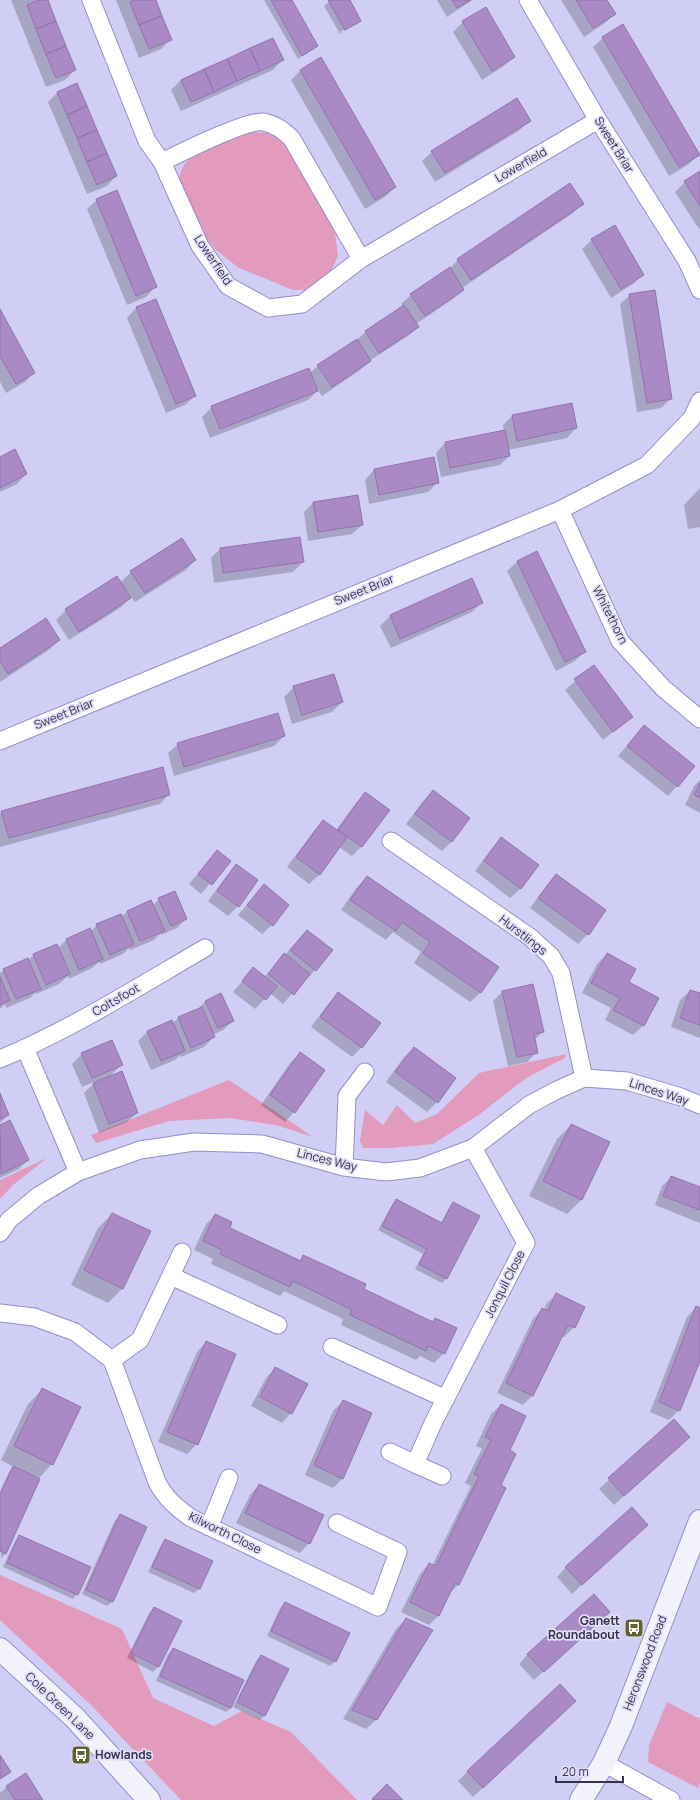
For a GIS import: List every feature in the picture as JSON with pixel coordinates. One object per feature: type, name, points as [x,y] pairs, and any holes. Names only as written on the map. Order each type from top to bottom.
[{"type":"street","name":"Lowerfield","points":[[91,0],[147,141],[162,162],[200,246],[228,286],[268,308],[302,304],[361,259],[598,120]]},
{"type":"street","name":"Sweet Briar","points":[[528,0],[598,120],[687,261],[700,290]]},
{"type":"street","points":[[162,162],[246,125],[263,122],[282,128],[292,140],[361,259]]},
{"type":"street","name":"Sweet Briar","points":[[0,741],[560,510],[647,465],[692,418],[700,401]]},
{"type":"street","name":"Whitethorn","points":[[560,510],[620,641],[662,688],[700,719]]},
{"type":"street","name":"Hurstlings","points":[[391,841],[530,937],[551,956],[562,973],[584,1078]]},
{"type":"street","name":"Coltsfoot","points":[[0,1059],[25,1048],[95,1012],[205,948]]},
{"type":"street","points":[[25,1048],[78,1172]]},
{"type":"street","points":[[344,1167],[347,1096],[366,1072]]},
{"type":"street","name":"Linces Way","points":[[0,1233],[9,1220],[38,1196],[78,1172],[140,1150],[194,1142],[262,1144],[344,1167],[386,1172],[420,1168],[473,1148],[529,1105],[555,1090],[584,1078],[627,1081],[682,1097],[700,1106]]},
{"type":"street","name":"Jonquil Close","points":[[415,1464],[434,1421],[526,1243],[473,1148]]},
{"type":"street","points":[[0,1313],[34,1317],[75,1332],[112,1360],[140,1340],[182,1252]]},
{"type":"street","points":[[171,1276],[278,1325]]},
{"type":"street","points":[[332,1346],[446,1399]]},
{"type":"street","name":"Kilworth Close","points":[[112,1360],[157,1482],[164,1496],[191,1518],[378,1607],[398,1552],[337,1523]]},
{"type":"street","points":[[390,1452],[442,1476]]},
{"type":"street","points":[[209,1527],[230,1478]]},
{"type":"street","name":"Heronswood Road","points":[[581,1800],[604,1763],[621,1726],[699,1526]]},
{"type":"street","name":"Cole Green Lane","points":[[0,1649],[75,1718],[149,1800]]},
{"type":"street","points":[[604,1763],[671,1800]]},
{"type":"shaded area","points":[[248,132],[270,133],[281,140],[305,175],[335,233],[338,256],[327,279],[312,290],[293,290],[239,268],[216,250],[201,232],[179,186],[180,174],[185,163],[196,153]]},
{"type":"shaded area","points":[[566,1054],[565,1058],[526,1078],[480,1114],[433,1144],[392,1148],[363,1148],[360,1141],[365,1110],[383,1125],[397,1105],[415,1123],[437,1114],[479,1073]]},
{"type":"shaded area","points":[[229,1080],[313,1137],[276,1125],[230,1118],[169,1121],[96,1143],[91,1135]]},
{"type":"shaded area","points":[[47,1158],[13,1185],[0,1199],[0,1180]]},
{"type":"shaded area","points":[[0,1575],[122,1629],[153,1698],[214,1726],[242,1711],[291,1732],[357,1800],[181,1800],[92,1706],[0,1620]]},
{"type":"shaded area","points":[[667,1702],[700,1719],[700,1783],[698,1788],[648,1762],[649,1745]]},
{"type":"building","points":[[39,0],[48,0],[56,21],[36,29],[27,5]]},
{"type":"building","points":[[133,0],[156,0],[162,16],[139,25],[130,2]]},
{"type":"building","points":[[271,0],[292,0],[318,46],[302,56]]},
{"type":"building","points":[[328,0],[350,0],[361,21],[345,30]]},
{"type":"building","points":[[452,0],[471,0],[457,8]]},
{"type":"building","points":[[576,0],[607,0],[616,14],[593,28]]},
{"type":"building","points":[[486,7],[515,57],[492,71],[462,21]]},
{"type":"building","points":[[162,16],[172,40],[149,49],[139,25]]},
{"type":"building","points":[[56,21],[66,46],[46,54],[36,29]]},
{"type":"building","points":[[623,24],[700,155],[679,167],[602,37]]},
{"type":"building","points":[[273,38],[284,60],[260,71],[250,48]]},
{"type":"building","points":[[66,46],[76,70],[56,78],[46,54]]},
{"type":"building","points":[[250,48],[260,71],[237,81],[227,59]]},
{"type":"building","points":[[321,57],[396,187],[375,200],[300,70]]},
{"type":"building","points":[[227,59],[237,81],[214,92],[204,69]]},
{"type":"building","points":[[204,69],[214,92],[191,102],[181,80]]},
{"type":"building","points":[[77,83],[87,106],[67,115],[57,92]]},
{"type":"building","points":[[517,98],[531,121],[445,173],[431,151]]},
{"type":"building","points":[[87,106],[97,130],[77,138],[67,115]]},
{"type":"building","points":[[97,130],[107,153],[87,162],[77,138]]},
{"type":"building","points":[[107,153],[117,176],[97,185],[87,162]]},
{"type":"building","points":[[700,171],[700,206],[684,181]]},
{"type":"building","points":[[570,183],[584,204],[471,280],[457,259]]},
{"type":"building","points":[[117,190],[157,287],[136,296],[96,199]]},
{"type":"building","points":[[615,225],[644,275],[621,289],[591,239]]},
{"type":"building","points":[[450,267],[464,290],[425,316],[410,294]]},
{"type":"building","points":[[655,290],[672,399],[647,403],[629,294]]},
{"type":"building","points":[[156,299],[196,396],[176,404],[136,307]]},
{"type":"building","points":[[404,305],[419,327],[379,353],[365,331]]},
{"type":"building","points":[[0,309],[35,373],[16,384],[0,356]]},
{"type":"building","points":[[357,339],[371,361],[332,387],[317,365]]},
{"type":"building","points":[[309,368],[318,391],[220,429],[211,406]]},
{"type":"building","points":[[572,403],[577,428],[517,441],[512,415]]},
{"type":"building","points":[[505,430],[510,456],[450,468],[445,442]]},
{"type":"building","points":[[15,449],[27,474],[0,488],[0,457]]},
{"type":"building","points":[[434,457],[439,483],[379,495],[374,469]]},
{"type":"building","points":[[358,495],[363,525],[318,532],[313,502]]},
{"type":"building","points":[[300,537],[304,562],[223,573],[220,548]]},
{"type":"building","points":[[182,538],[196,560],[145,593],[130,571]]},
{"type":"building","points":[[537,551],[586,652],[565,662],[517,561]]},
{"type":"building","points":[[117,576],[131,598],[79,632],[65,609]]},
{"type":"building","points":[[472,578],[483,603],[400,639],[390,615]]},
{"type":"building","points":[[46,618],[60,640],[8,674],[0,661],[0,648]]},
{"type":"building","points":[[594,665],[633,717],[613,732],[574,679]]},
{"type":"building","points":[[334,674],[343,702],[302,715],[293,686]]},
{"type":"building","points":[[278,713],[285,736],[184,767],[177,743]]},
{"type":"building","points":[[644,725],[695,766],[678,787],[627,746]]},
{"type":"building","points":[[163,767],[170,795],[9,838],[1,811]]},
{"type":"building","points":[[700,783],[700,798],[694,795]]},
{"type":"building","points":[[433,790],[470,818],[452,842],[415,814]]},
{"type":"building","points":[[365,792],[390,810],[362,847],[338,830]]},
{"type":"building","points":[[323,820],[347,837],[320,875],[296,857]]},
{"type":"building","points":[[501,837],[539,865],[521,889],[484,861]]},
{"type":"building","points":[[217,850],[231,861],[212,885],[198,874]]},
{"type":"building","points":[[236,864],[258,880],[239,907],[217,891]]},
{"type":"building","points":[[556,874],[606,910],[589,935],[538,898]]},
{"type":"building","points":[[367,876],[499,967],[481,993],[423,953],[430,942],[402,922],[396,931],[350,900]]},
{"type":"building","points":[[264,884],[289,905],[273,926],[247,905]]},
{"type":"building","points":[[175,891],[187,919],[171,926],[158,898]]},
{"type":"building","points":[[151,900],[165,931],[140,941],[127,911]]},
{"type":"building","points":[[121,914],[134,944],[110,955],[96,924]]},
{"type":"building","points":[[90,928],[103,959],[79,970],[66,939]]},
{"type":"building","points":[[307,930],[333,950],[316,971],[290,950]]},
{"type":"building","points":[[57,944],[70,974],[46,985],[33,954]]},
{"type":"building","points":[[284,953],[310,974],[294,995],[268,974]]},
{"type":"building","points":[[607,953],[636,969],[629,982],[659,998],[644,1026],[613,1010],[620,998],[591,983]]},
{"type":"building","points":[[28,958],[41,989],[16,999],[3,969]]},
{"type":"building","points":[[253,967],[277,986],[266,1000],[242,981]]},
{"type":"building","points":[[0,977],[10,1000],[0,1005]]},
{"type":"building","points":[[533,984],[544,1032],[534,1034],[538,1053],[517,1057],[502,991]]},
{"type":"building","points":[[690,990],[700,993],[700,1025],[680,1018]]},
{"type":"building","points":[[338,992],[381,1023],[362,1048],[320,1017]]},
{"type":"building","points":[[221,993],[234,1021],[218,1028],[205,1001]]},
{"type":"building","points":[[202,1007],[215,1037],[191,1048],[178,1017]]},
{"type":"building","points":[[172,1020],[185,1051],[161,1061],[147,1031]]},
{"type":"building","points":[[112,1040],[123,1065],[92,1078],[81,1053]]},
{"type":"building","points":[[414,1047],[456,1078],[438,1103],[395,1072]]},
{"type":"building","points":[[300,1052],[325,1070],[295,1113],[270,1095]]},
{"type":"building","points":[[122,1071],[138,1113],[109,1124],[93,1083]]},
{"type":"building","points":[[0,1093],[9,1115],[0,1119]]},
{"type":"building","points":[[10,1120],[29,1160],[1,1174],[0,1125]]},
{"type":"building","points":[[571,1124],[610,1142],[582,1200],[543,1181]]},
{"type":"building","points":[[671,1176],[700,1187],[700,1210],[663,1196]]},
{"type":"building","points":[[396,1199],[442,1223],[453,1202],[480,1216],[447,1279],[419,1264],[427,1249],[382,1226]]},
{"type":"building","points":[[112,1213],[151,1231],[123,1289],[84,1270]]},
{"type":"building","points":[[215,1214],[232,1222],[230,1228],[301,1261],[303,1255],[366,1284],[364,1289],[433,1322],[435,1318],[457,1328],[445,1354],[428,1346],[426,1351],[350,1315],[352,1310],[293,1281],[290,1287],[220,1254],[222,1250],[203,1241]]},
{"type":"building","points":[[556,1293],[585,1307],[575,1328],[568,1325],[533,1396],[506,1383],[542,1308],[548,1311]]},
{"type":"building","points":[[696,1306],[700,1308],[700,1361],[680,1411],[659,1402]]},
{"type":"building","points":[[206,1341],[236,1354],[198,1445],[167,1432]]},
{"type":"building","points":[[275,1367],[308,1384],[292,1414],[260,1397]]},
{"type":"building","points":[[42,1388],[81,1407],[53,1465],[14,1446]]},
{"type":"building","points":[[343,1400],[372,1413],[343,1479],[314,1465]]},
{"type":"building","points":[[501,1404],[526,1416],[510,1450],[516,1454],[501,1485],[506,1488],[459,1585],[455,1583],[439,1616],[410,1602],[429,1563],[436,1566],[479,1476],[474,1474],[491,1440],[485,1437]]},
{"type":"building","points":[[674,1419],[690,1437],[624,1496],[608,1478]]},
{"type":"building","points":[[13,1466],[40,1479],[6,1554],[0,1551],[0,1495]]},
{"type":"building","points":[[259,1484],[324,1515],[310,1544],[245,1513]]},
{"type":"building","points":[[632,1507],[648,1525],[582,1585],[565,1567]]},
{"type":"building","points":[[120,1514],[147,1527],[113,1602],[86,1590]]},
{"type":"building","points":[[19,1535],[91,1567],[78,1595],[7,1563]]},
{"type":"building","points":[[165,1539],[213,1561],[200,1589],[152,1567]]},
{"type":"building","points":[[594,1594],[610,1612],[544,1672],[527,1654]]},
{"type":"building","points":[[285,1602],[350,1633],[336,1662],[271,1631]]},
{"type":"building","points":[[154,1607],[182,1621],[159,1667],[131,1653]]},
{"type":"building","points":[[406,1618],[433,1630],[377,1720],[352,1710]]},
{"type":"building","points":[[173,1648],[244,1680],[231,1708],[160,1676]]},
{"type":"building","points":[[261,1655],[289,1669],[265,1716],[237,1702]]},
{"type":"building","points":[[560,1684],[576,1701],[483,1788],[467,1771]]},
{"type":"building","points":[[0,1755],[11,1772],[0,1779]]},
{"type":"building","points":[[26,1773],[43,1800],[15,1800],[6,1786]]},
{"type":"building","points":[[387,1784],[403,1800],[372,1799]]},
{"type":"place","name":"Ganett Roundabout","points":[[634,1628]]},
{"type":"place","name":"Howlands","points":[[81,1755]]}]
